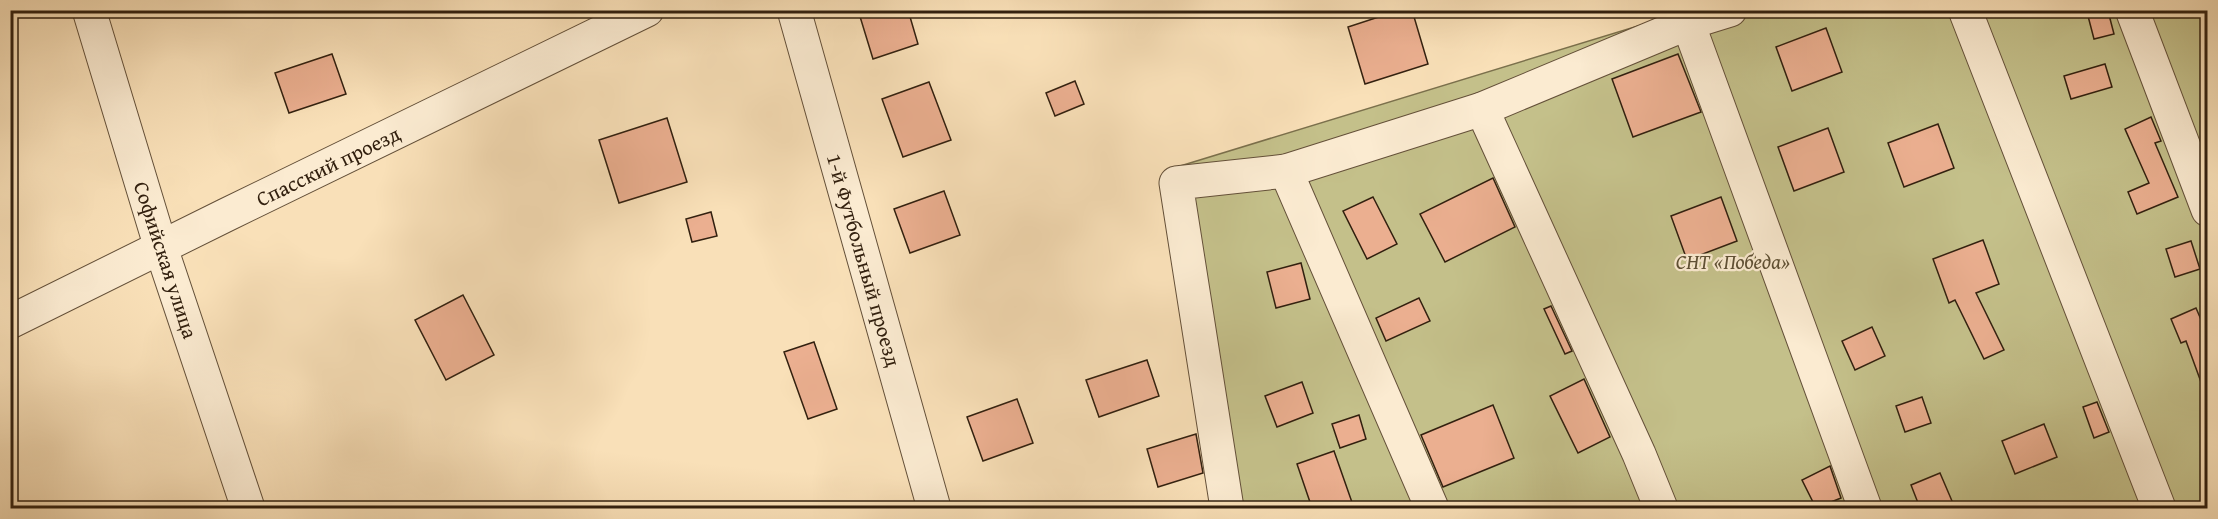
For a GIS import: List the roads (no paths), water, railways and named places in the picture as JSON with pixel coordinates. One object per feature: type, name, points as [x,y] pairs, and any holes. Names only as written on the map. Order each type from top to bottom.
[{"type":"street","name":"Софийская улица","points":[[88,10],[161,248],[248,508]]},
{"type":"street","name":"Спасский проезд","points":[[10,322],[647,10]]},
{"type":"street","name":"1-й Футбольный проезд","points":[[795,10],[934,508]]},
{"type":"street","points":[[1227,508],[1176,183],[1286,171],[1482,109],[1688,23],[1730,10]]},
{"type":"street","points":[[1965,10],[2159,508]]},
{"type":"street","points":[[2132,10],[2208,210]]},
{"type":"street","points":[[1688,23],[1866,508]]},
{"type":"street","points":[[1482,109],[1639,454],[1661,508]]},
{"type":"street","points":[[1286,171],[1432,508]]},
{"type":"park label","name":"СНТ «Победа»","points":[[1733,261]]}]
